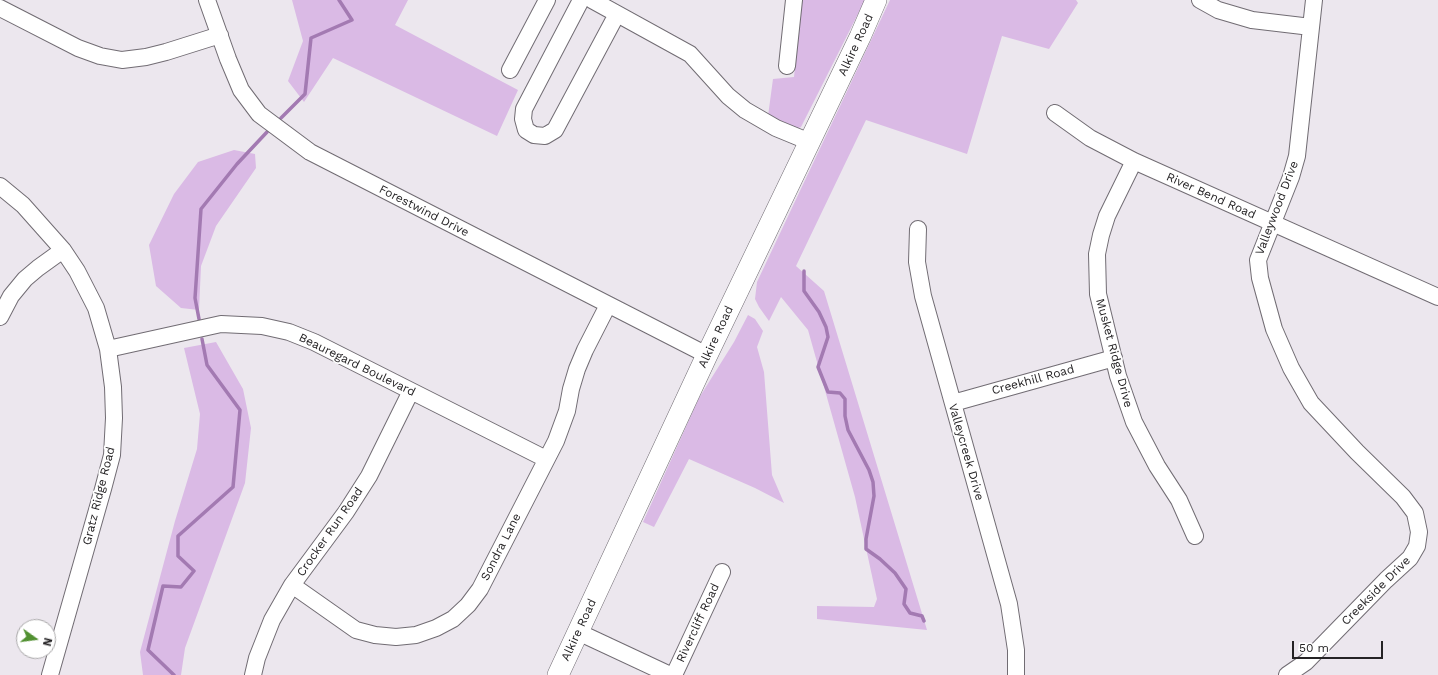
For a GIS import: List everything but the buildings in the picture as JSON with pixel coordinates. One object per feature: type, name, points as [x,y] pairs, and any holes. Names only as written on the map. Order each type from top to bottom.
[{"type":"main road","name":"Alkire Road","points":[[558,675],[708,355],[860,37],[876,0]]},
{"type":"street","name":"Forestwind Drive","points":[[208,0],[228,59],[242,90],[260,114],[310,152],[708,355]]},
{"type":"street","points":[[510,70],[547,0]]},
{"type":"street","points":[[581,0],[524,109],[523,119],[526,130],[534,135],[545,136],[555,130],[617,14]]},
{"type":"street","points":[[592,0],[690,54],[728,96],[745,110],[776,128],[810,142]]},
{"type":"street","points":[[787,66],[794,0]]},
{"type":"street","points":[[1200,0],[1218,10],[1252,20],[1311,27]]},
{"type":"street","name":"Valleywood Drive","points":[[1314,0],[1297,156],[1291,177],[1258,260],[1260,278],[1274,330],[1291,368],[1311,402],[1357,452],[1403,497],[1415,512],[1419,532]]},
{"type":"street","points":[[0,8],[78,48],[100,56],[122,60],[146,57],[166,52],[220,35]]},
{"type":"street","name":"River Bend Road","points":[[1056,113],[1090,138],[1134,161],[1438,297]]},
{"type":"street","name":"Musket Ridge Drive","points":[[1134,161],[1107,216],[1101,234],[1097,254],[1098,294],[1114,358],[1134,422],[1157,466],[1179,500],[1195,536]]},
{"type":"street","name":"Gratz Ridge Road","points":[[0,186],[23,205],[63,250],[77,271],[96,308],[108,349],[114,387],[112,455],[50,675]]},
{"type":"street","name":"Valleycreek Drive","points":[[918,229],[917,262],[923,296],[1009,604],[1016,650],[1016,675]]},
{"type":"street","points":[[0,317],[11,296],[25,279],[63,250]]},
{"type":"street","name":"Sondra Lane","points":[[292,585],[356,630],[375,635],[396,637],[416,635],[436,628],[453,619],[468,605],[480,589],[556,441],[567,411],[575,376],[585,350],[608,305]]},
{"type":"street","name":"Beauregard Boulevard","points":[[108,349],[221,324],[262,326],[289,332],[314,342],[546,459]]},
{"type":"street","name":"Creekhill Road","points":[[953,403],[1114,358]]},
{"type":"street","name":"Crocker Run Road","points":[[253,675],[257,658],[272,620],[292,585],[346,512],[369,476],[411,391]]},
{"type":"street","name":"Creekside Drive","points":[[1287,675],[1306,662],[1386,580],[1410,558],[1417,546],[1419,532]]},
{"type":"street","name":"Rivercliff Road","points":[[674,675],[722,572]]},
{"type":"street","points":[[578,632],[670,675]]},
{"type":"shaded area","points":[[292,0],[408,0],[395,25],[518,90],[497,136],[333,58],[304,102],[288,81],[303,41]]},
{"type":"shaded area","points":[[802,0],[865,0],[801,127],[794,130],[768,116],[773,79],[794,77]]},
{"type":"shaded area","points":[[890,0],[1076,0],[1078,3],[1049,49],[1002,36],[967,154],[866,120],[796,266],[824,291],[927,630],[817,619],[817,606],[874,607],[877,599],[855,497],[808,330],[781,297],[769,321],[755,299],[757,282]]},
{"type":"shaded area","points":[[234,150],[255,154],[256,168],[216,226],[201,266],[199,310],[181,308],[156,286],[149,245],[174,194],[198,162]]},
{"type":"shaded area","points":[[748,315],[755,319],[763,331],[757,347],[764,372],[772,475],[784,503],[755,488],[689,459],[654,527],[643,522],[699,398],[734,342]]},
{"type":"shaded area","points":[[216,342],[243,389],[251,428],[245,483],[185,648],[181,675],[143,675],[140,652],[175,521],[197,449],[200,414],[184,348]]},
{"type":"waterway","points":[[281,118],[305,94],[311,38],[352,20],[339,0]]},
{"type":"waterway","points":[[199,319],[195,298],[201,209],[237,164],[267,132]]},
{"type":"waterway","points":[[804,271],[804,291],[819,312],[826,327],[828,337],[818,367],[828,392],[840,393],[845,399],[845,416],[848,430],[869,470],[873,482],[874,496],[866,539],[866,549],[880,559],[895,573],[906,589],[904,604],[910,613],[922,616],[924,621]]},
{"type":"waterway","points":[[174,675],[148,650],[163,586],[181,587],[194,571],[178,556],[178,536],[233,487],[240,410],[207,365],[202,339]]}]
